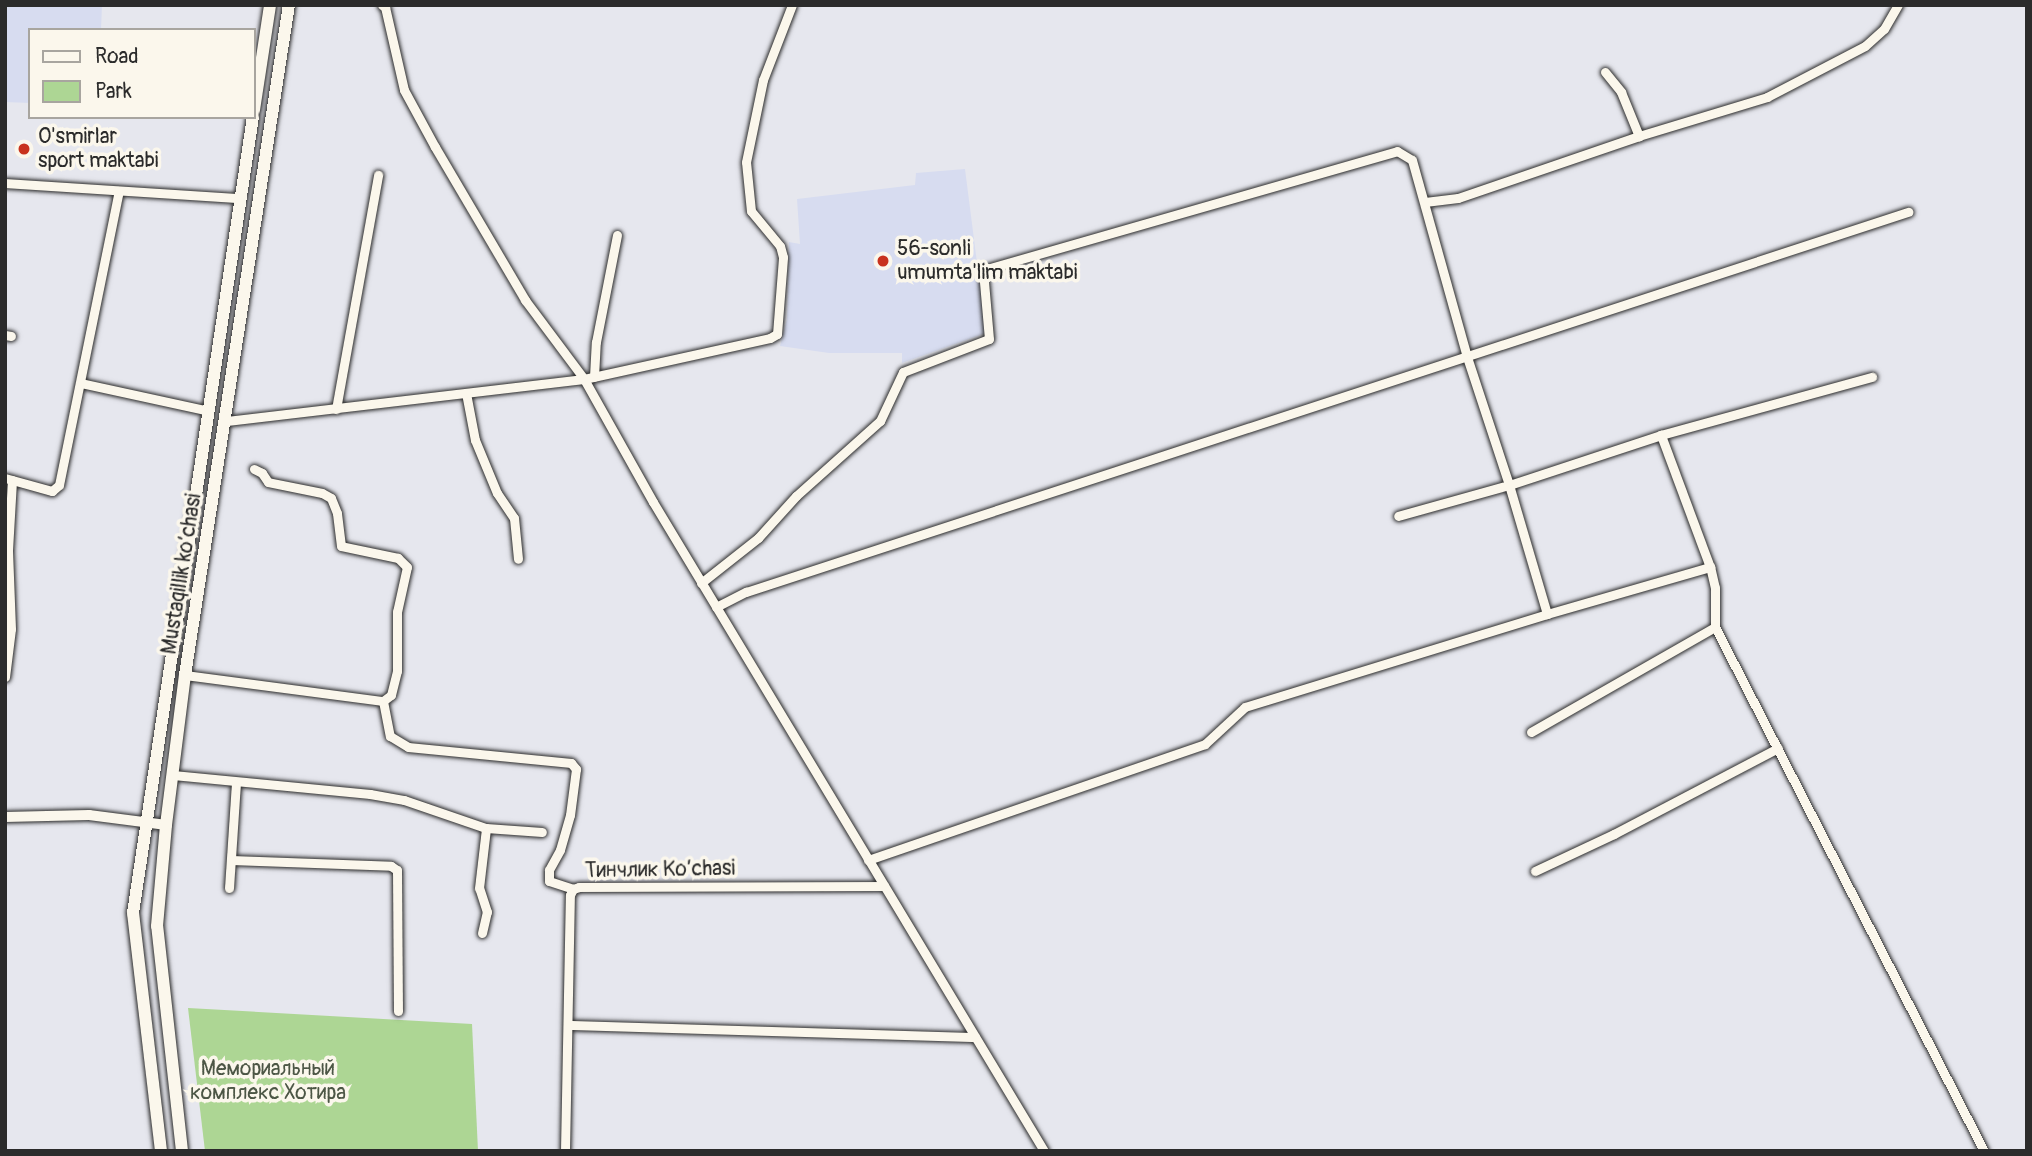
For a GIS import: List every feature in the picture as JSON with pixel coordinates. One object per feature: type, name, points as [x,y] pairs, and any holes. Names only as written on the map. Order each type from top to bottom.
[{"type":"main road","points":[[256,97],[270,5]]},
{"type":"main road","name":"Mustaqillik ko’chasi","points":[[182,1151],[157,926],[166,825],[185,675],[227,421],[289,5]]},
{"type":"main road","name":"Mustaqillik ko’chasi","points":[[162,1151],[133,913],[253,119]]},
{"type":"street","points":[[382,5],[385,7],[404,90],[525,300],[584,379],[701,583],[1044,1151]]},
{"type":"street","points":[[227,421],[584,379],[770,338],[777,334],[783,257],[780,246],[751,211],[746,162],[763,80],[775,42],[792,5]]},
{"type":"street","points":[[1425,202],[1458,198],[1639,136],[1767,97],[1865,46],[1884,29],[1898,5]]},
{"type":"street","points":[[1605,72],[1621,92],[1639,136]]},
{"type":"street","points":[[701,583],[758,538],[796,496],[880,421],[903,372],[989,339],[983,270],[1397,151],[1412,160],[1467,357],[1547,614]]},
{"type":"street","points":[[336,409],[378,175]]},
{"type":"street","points":[[5,183],[240,198]]},
{"type":"street","points":[[5,677],[11,629],[7,550],[9,479],[57,489],[119,191]]},
{"type":"street","points":[[716,607],[759,588],[1908,212]]},
{"type":"street","points":[[594,377],[596,342],[617,235]]},
{"type":"street","points":[[1398,516],[1509,485],[1661,435],[1872,377]]},
{"type":"street","points":[[81,383],[209,411]]},
{"type":"street","points":[[466,393],[475,440],[497,494],[514,518],[518,559]]},
{"type":"street","points":[[1661,435],[1716,588],[1715,627],[1984,1151]]},
{"type":"street","points":[[185,675],[383,701],[391,695],[397,671],[397,612],[407,567],[398,558],[341,546],[337,513],[331,498],[322,493],[268,482],[262,473],[254,469]]},
{"type":"street","points":[[868,860],[1205,744],[1245,708],[1547,614],[1710,567]]},
{"type":"street","points":[[1531,732],[1715,627]]},
{"type":"street","points":[[383,701],[390,736],[408,747],[571,763],[576,769],[570,815],[559,850],[549,870],[549,881],[573,890]]},
{"type":"street","points":[[1535,871],[1614,834],[1778,748]]},
{"type":"street","points":[[173,775],[370,794],[404,800],[486,828],[542,832]]},
{"type":"street","points":[[229,888],[236,783]]},
{"type":"street","points":[[5,817],[89,816],[166,825]]},
{"type":"street","points":[[482,933],[487,912],[479,888],[486,828]]},
{"type":"street","points":[[231,860],[391,866],[397,870],[398,1011]]},
{"type":"street","name":"Тинчлик Ko’chasi","points":[[565,1151],[570,895],[573,890],[579,887],[884,886]]},
{"type":"street","points":[[568,1025],[975,1037]]},
{"type":"shaded area","points":[[5,5],[102,5],[101,28],[28,28],[28,103],[5,102]]},
{"type":"shaded area","name":"56-sonli umumta'lim maktabi","points":[[965,169],[986,333],[902,363],[902,353],[829,353],[780,346],[787,319],[789,242],[800,244],[797,199],[915,185],[916,173]]},
{"type":"green space","name":"Мемориальный комплекс Хотира","points":[[188,1008],[472,1024],[478,1151],[205,1151]]},
{"type":"place","name":"O'smirlar sport maktabi","points":[[24,149]]},
{"type":"place","name":"56-sonli umumta'lim maktabi","points":[[883,261]]}]
